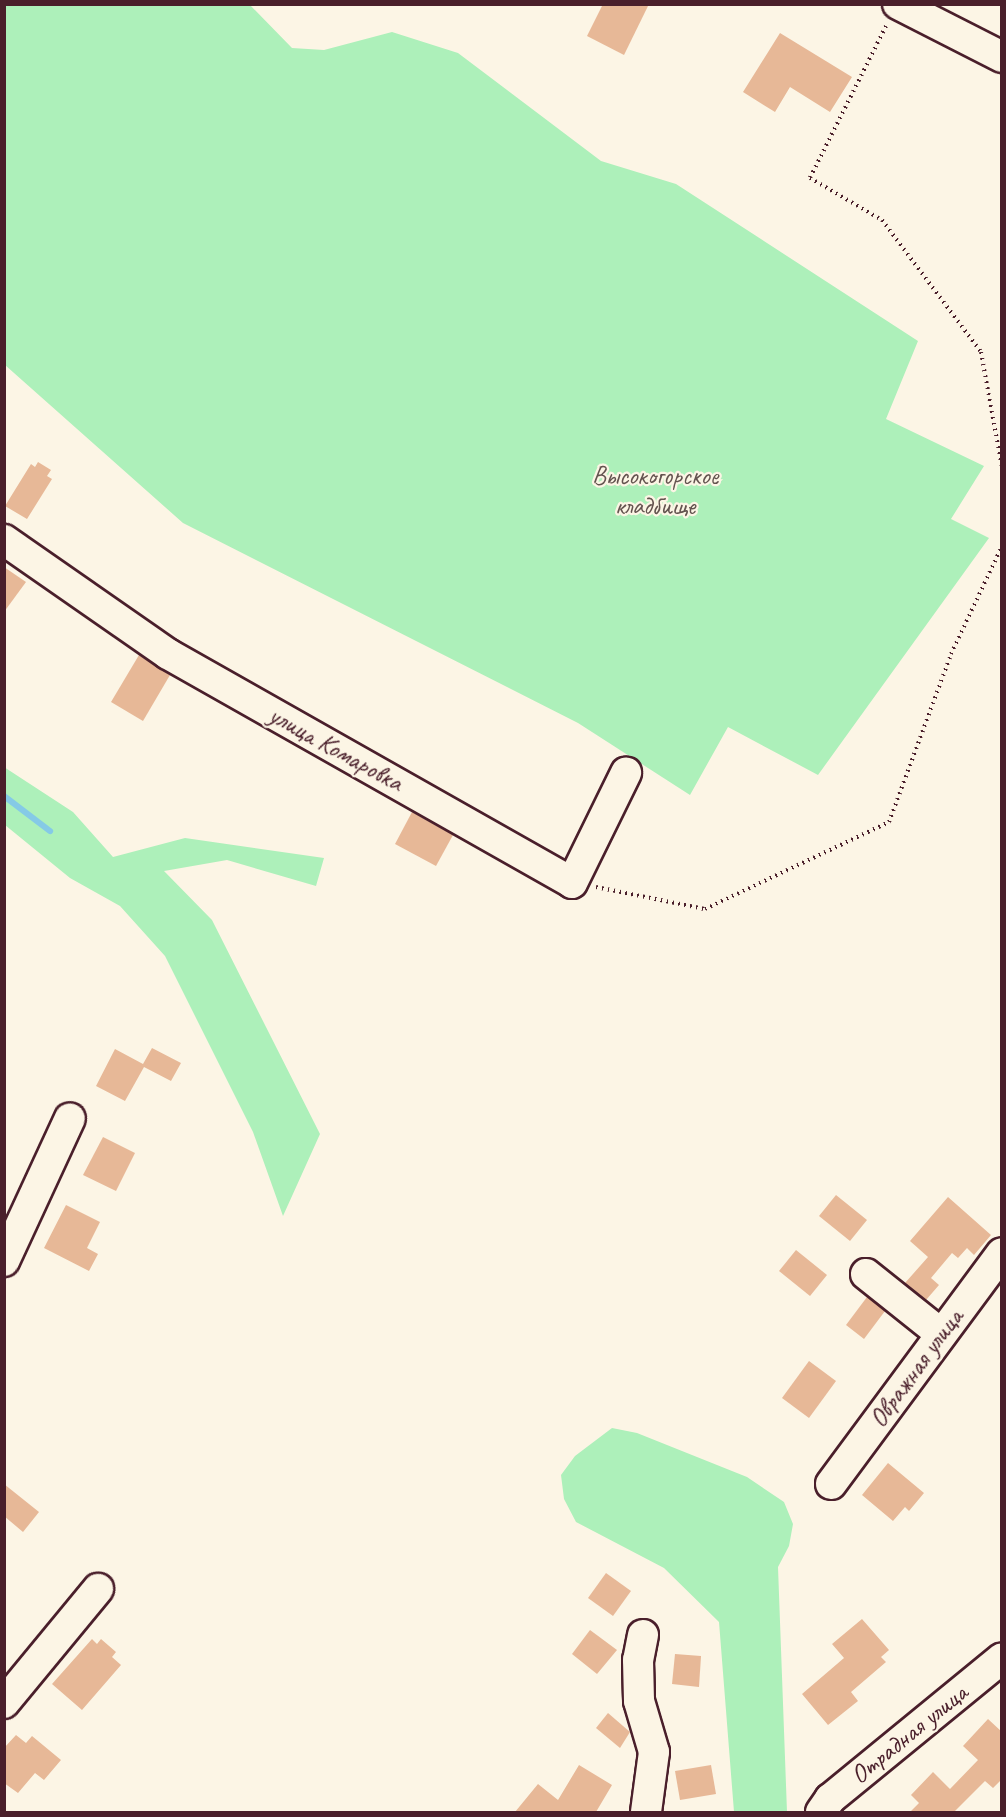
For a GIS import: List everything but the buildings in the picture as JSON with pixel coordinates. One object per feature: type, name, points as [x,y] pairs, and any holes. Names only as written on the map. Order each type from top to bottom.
[{"type":"street","points":[[895,10],[1002,57]]},
{"type":"street","name":"улица Комаровка","points":[[4,540],[168,654],[572,883]]},
{"type":"street","points":[[572,883],[626,773]]},
{"type":"street","points":[[4,1261],[70,1118]]},
{"type":"street","name":"Овражная улица","points":[[831,1484],[940,1333],[1002,1253]]},
{"type":"street","points":[[866,1274],[940,1333]]},
{"type":"street","points":[[4,1703],[98,1589]]},
{"type":"street","points":[[643,1635],[638,1660],[639,1701],[654,1752],[646,1812]]},
{"type":"street","name":"Отрадная улица","points":[[821,1812],[830,1799],[1002,1658]]},
{"type":"path","points":[[895,10],[810,178],[882,220],[981,352],[1002,468]]},
{"type":"path","points":[[572,883],[705,909],[889,822],[951,654],[1002,546]]},
{"type":"green space","name":"Высокогорское кладбище","points":[[5,4],[250,5],[292,48],[324,50],[392,32],[458,53],[601,161],[676,184],[918,341],[886,419],[984,466],[951,519],[989,538],[818,775],[728,727],[690,795],[578,723],[183,523],[5,365]]},
{"type":"green space","points":[[4,767],[73,812],[113,857],[185,838],[324,858],[316,886],[227,860],[164,871],[212,920],[320,1134],[283,1216],[253,1132],[165,956],[120,906],[70,878],[5,825]]},
{"type":"green space","points":[[612,1428],[637,1433],[747,1477],[784,1502],[793,1524],[789,1546],[778,1567],[787,1812],[734,1812],[719,1622],[664,1568],[576,1522],[564,1499],[561,1475],[575,1456]]},
{"type":"waterway","points":[[4,796],[50,831]]}]
